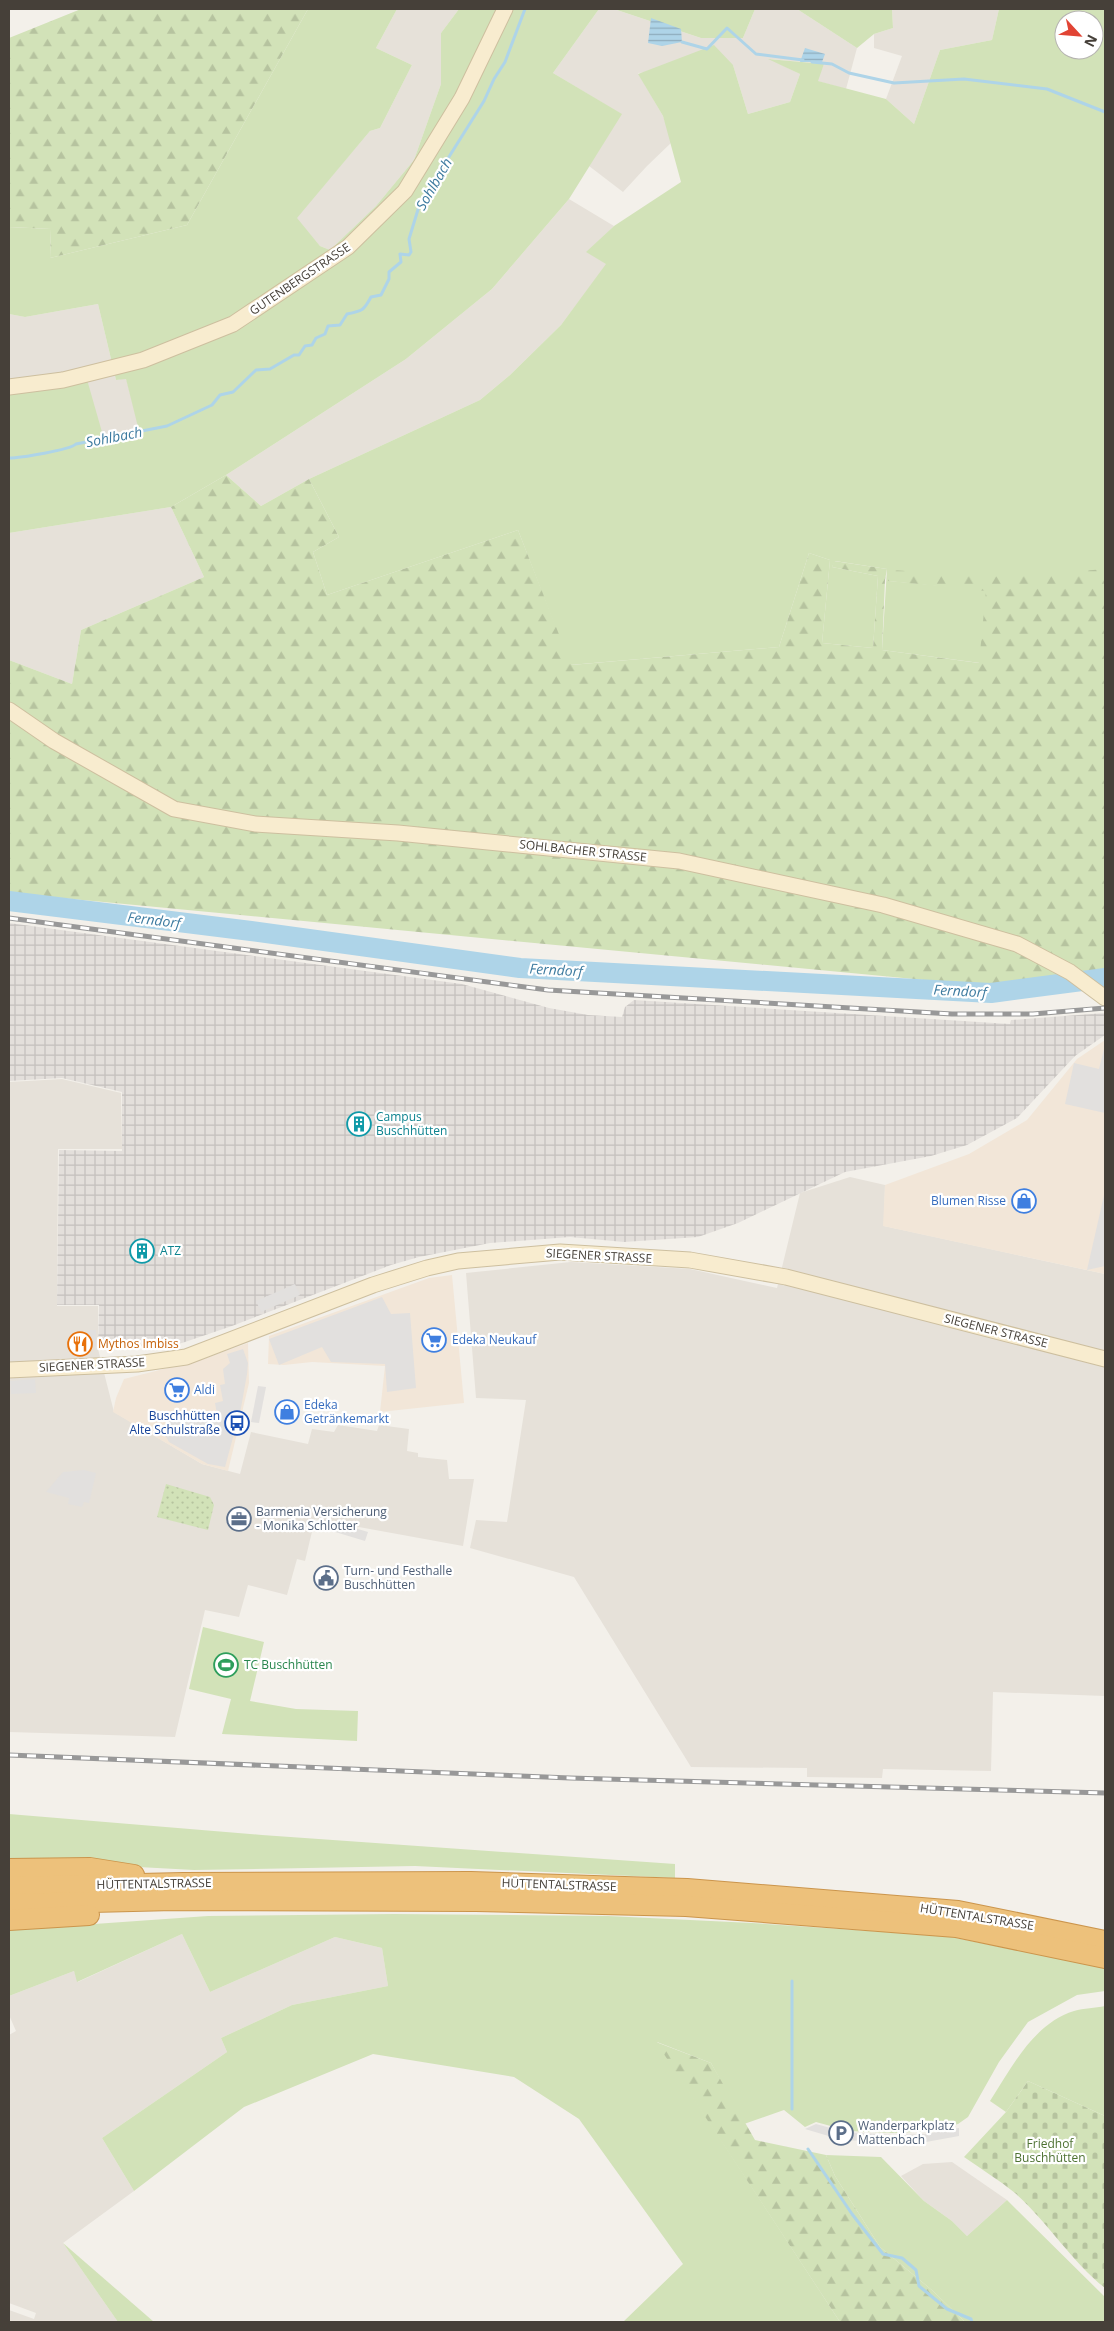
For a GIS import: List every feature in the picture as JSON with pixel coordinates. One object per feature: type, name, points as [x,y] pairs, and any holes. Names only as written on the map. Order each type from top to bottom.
[{"type":"highway","points":[[9,1869],[90,1868],[183,1883]]},
{"type":"highway","name":"HÜTTENTALSTRASSE","points":[[9,1887],[183,1883],[471,1882],[957,1919],[1105,1941]]},
{"type":"highway","name":"HÜTTENTALSTRASSE","points":[[9,1904],[174,1900],[476,1901],[687,1897]]},
{"type":"highway","points":[[9,1920],[83,1916],[174,1900]]},
{"type":"highway","name":"HÜTTENTALSTRASSE","points":[[957,1919],[1105,1958]]},
{"type":"street","name":"GUTENBERGSTRASSE","points":[[9,387],[63,380],[143,360],[233,324],[348,247],[405,191],[462,98],[505,9]]},
{"type":"street","name":"SOHLBACHER STRASSE","points":[[9,710],[54,741],[174,808],[255,824],[398,833],[678,861],[883,905],[1017,944],[1070,972],[1105,998]]},
{"type":"street","name":"SIEGENER STRASSE","points":[[9,1370],[137,1364],[186,1357],[357,1291],[426,1268],[458,1261],[560,1252],[690,1260],[786,1277],[1105,1359]]},
{"type":"shaded area","points":[[397,9],[459,9],[441,33],[441,84],[414,160],[376,206],[330,250],[320,246],[296,218],[370,131],[380,128],[412,65],[376,48]]},
{"type":"shaded area","points":[[599,9],[614,9],[701,38],[743,38],[755,9],[797,9],[857,48],[846,89],[817,81],[824,64],[770,59],[800,74],[790,102],[748,114],[733,65],[638,73],[663,116],[672,142],[623,192],[589,166],[621,114],[553,73]]},
{"type":"shaded area","points":[[892,9],[999,9],[992,40],[940,50],[914,124],[886,99],[902,56],[874,48],[874,34],[893,28]]},
{"type":"shaded area","points":[[569,199],[614,226],[587,252],[607,264],[561,325],[510,375],[480,400],[309,479],[261,506],[226,475],[406,359],[492,289]]},
{"type":"shaded area","points":[[98,304],[116,380],[126,378],[140,431],[104,439],[9,380],[9,314],[25,317]]},
{"type":"shaded area","points":[[171,507],[204,577],[81,630],[72,684],[9,660],[9,533]]},
{"type":"shaded area","points":[[9,923],[462,984],[549,1008],[588,1015],[622,1017],[625,1007],[634,1000],[1010,1024],[1011,1020],[1105,1013],[1105,1035],[1075,1056],[1017,1118],[967,1145],[931,1156],[845,1172],[738,1223],[698,1237],[624,1242],[570,1237],[490,1243],[419,1257],[391,1265],[232,1326],[182,1343],[164,1346],[98,1348],[99,1305],[57,1305],[59,1150],[122,1151],[122,1092],[62,1078],[9,1081]]},
{"type":"shaded area","points":[[1105,1040],[1105,1274],[883,1226],[885,1185],[969,1154],[1027,1120],[1077,1059]]},
{"type":"shaded area","points":[[1105,1045],[1105,1113],[1065,1104],[1074,1063],[1099,1069]]},
{"type":"shaded area","points":[[62,1079],[121,1093],[122,1149],[58,1149],[57,1306],[98,1306],[98,1349],[114,1412],[202,1464],[240,1474],[251,1432],[308,1444],[312,1429],[334,1432],[338,1425],[377,1431],[379,1425],[409,1429],[407,1451],[418,1453],[418,1457],[447,1460],[449,1479],[474,1479],[463,1546],[315,1519],[305,1561],[297,1559],[287,1595],[248,1585],[239,1617],[205,1610],[175,1737],[9,1732],[9,1082]]},
{"type":"shaded area","points":[[850,1177],[885,1185],[884,1226],[1105,1274],[1105,1696],[993,1692],[991,1771],[883,1769],[882,1778],[807,1777],[807,1768],[691,1767],[574,1577],[470,1548],[476,1520],[507,1522],[526,1400],[476,1398],[466,1273],[571,1262],[690,1269],[777,1288],[800,1193]]},
{"type":"shaded area","points":[[1105,1191],[1105,1266],[1087,1270]]},
{"type":"shaded area","points":[[452,1275],[464,1403],[380,1412],[385,1366],[312,1362],[284,1365],[268,1364],[269,1336],[429,1278]]},
{"type":"shaded area","points":[[295,1284],[300,1295],[261,1312],[256,1301]]},
{"type":"shaded area","points":[[382,1297],[391,1314],[410,1313],[416,1388],[387,1392],[385,1364],[331,1362],[322,1347],[279,1365],[269,1339]]},
{"type":"shaded area","points":[[87,1330],[96,1330],[96,1347],[87,1348]]},
{"type":"shaded area","points":[[248,1343],[249,1383],[228,1471],[202,1464],[113,1412],[116,1398],[124,1379],[203,1359]]},
{"type":"shaded area","points":[[243,1349],[248,1363],[247,1374],[241,1408],[225,1467],[208,1464],[169,1442],[163,1431],[168,1421],[217,1414],[215,1403],[223,1401],[220,1385],[225,1384],[223,1369],[230,1363],[227,1354]]},
{"type":"shaded area","points":[[35,1379],[36,1393],[11,1394],[10,1381]]},
{"type":"shaded area","points":[[258,1386],[266,1387],[259,1423],[251,1422]]},
{"type":"shaded area","points":[[84,1470],[96,1473],[89,1503],[84,1502],[82,1507],[68,1504],[69,1498],[46,1492],[63,1472]]},
{"type":"shaded area","points":[[325,1519],[368,1532],[365,1541],[322,1528]]},
{"type":"shaded area","points":[[182,1934],[210,1992],[335,1937],[382,1948],[388,1986],[292,2005],[221,2038],[227,2052],[102,2138],[134,2191],[63,2243],[118,2322],[9,2322],[9,2310],[34,2319],[36,2313],[9,2303],[9,2035],[16,2031],[9,2015],[9,1996],[74,1971],[78,1982]]},
{"type":"shaded area","name":"Wanderparkplatz Mattenbach","points":[[816,2124],[845,2132],[893,2135],[926,2134],[959,2128],[959,2136],[926,2142],[842,2140],[805,2129]]},
{"type":"shaded area","points":[[952,2162],[1007,2200],[967,2236],[952,2221],[924,2201],[901,2176],[923,2164]]},
{"type":"green space","points":[[81,9],[308,9],[187,225],[50,258],[51,229],[9,227],[9,38]]},
{"type":"green space","points":[[308,9],[397,9],[376,48],[412,65],[380,128],[370,131],[297,218],[320,246],[330,250],[376,206],[414,160],[441,84],[441,33],[459,9],[599,9],[553,73],[622,114],[569,199],[492,289],[406,359],[226,475],[171,507],[9,533],[9,380],[84,369],[104,439],[139,431],[126,379],[116,380],[98,304],[25,317],[9,314],[9,227],[51,229],[50,258],[187,225]]},
{"type":"green space","points":[[614,9],[755,9],[743,38],[701,38]]},
{"type":"green space","points":[[797,9],[892,9],[893,28],[874,34],[857,48]]},
{"type":"green space","points":[[999,9],[1105,9],[1105,571],[1031,577],[889,581],[987,590],[980,663],[882,650],[887,569],[835,561],[832,567],[878,576],[873,648],[822,643],[830,560],[809,553],[779,647],[570,665],[518,530],[327,595],[313,552],[339,537],[309,479],[480,400],[510,375],[561,325],[606,264],[586,252],[614,226],[681,182],[663,116],[638,74],[714,45],[733,65],[748,114],[790,102],[800,74],[768,59],[824,64],[818,81],[886,99],[914,124],[940,50],[992,40]]},
{"type":"green space","points":[[226,475],[261,506],[309,479],[339,537],[313,552],[327,595],[518,530],[571,665],[779,647],[809,553],[830,560],[822,643],[873,648],[878,576],[832,567],[834,561],[887,569],[882,650],[979,663],[986,591],[888,581],[890,570],[1009,577],[1105,569],[1105,982],[1095,975],[987,986],[9,893],[9,660],[72,684],[81,630],[204,577],[171,507]]},
{"type":"green space","points":[[166,1484],[210,1497],[214,1505],[208,1530],[157,1517]]},
{"type":"green space","name":"TC Buschhütten","points":[[203,1627],[264,1642],[250,1701],[296,1709],[358,1711],[357,1741],[222,1734],[231,1699],[189,1689]]},
{"type":"green space","points":[[9,1814],[262,1835],[675,1864],[675,1878],[415,1866],[194,1870],[46,1862],[9,1862]]},
{"type":"green space","points":[[394,1914],[608,1916],[752,1923],[946,1936],[1105,1968],[1105,1991],[1077,1995],[1028,2022],[999,2062],[968,2117],[958,2124],[933,2131],[894,2133],[849,2131],[816,2122],[805,2127],[784,2110],[744,2124],[711,2063],[657,2042],[840,2322],[623,2322],[683,2264],[579,2119],[514,2077],[373,2054],[244,2107],[134,2191],[102,2138],[227,2052],[221,2038],[292,2005],[388,1986],[382,1948],[335,1937],[210,1992],[182,1934],[77,1982],[74,1971],[9,1996],[9,1930],[208,1916]]},
{"type":"green space","points":[[1105,2006],[1105,2116],[1028,2081],[1006,2112],[990,2101],[1015,2061],[1035,2036],[1047,2026],[1060,2017],[1074,2011]]},
{"type":"green space","points":[[656,2042],[711,2063],[755,2140],[826,2155],[835,2176],[880,2247],[933,2291],[965,2322],[840,2322]]},
{"type":"green space","name":"Friedhof Buschhütten","points":[[1028,2081],[1105,2116],[1105,2288],[1081,2266],[1027,2204],[1015,2193],[964,2157],[1006,2112]]},
{"type":"green space","points":[[826,2155],[881,2157],[924,2201],[952,2221],[967,2236],[1007,2200],[1105,2297],[1105,2322],[965,2322],[933,2291],[880,2247],[835,2176]]},
{"type":"green space","points":[[63,2243],[154,2322],[118,2322]]},
{"type":"water","points":[[651,18],[681,29],[682,42],[662,46],[648,43]]},
{"type":"water","points":[[805,48],[825,54],[822,62],[800,62]]},
{"type":"waterway","name":"Sohlbach","points":[[9,458],[65,449],[76,444],[167,426],[212,405],[220,395],[233,392],[256,370],[270,369],[294,355],[299,355],[305,346],[312,345],[316,338],[325,334],[328,326],[340,325],[347,314],[360,311],[371,297],[381,295],[389,279],[389,272],[401,262],[400,254],[409,255],[411,252],[409,239],[420,203],[484,101],[494,79],[505,62],[525,9]]},
{"type":"waterway","points":[[682,42],[707,49],[727,28],[756,54],[803,60]]},
{"type":"waterway","points":[[812,62],[832,64],[849,73],[894,83],[964,79],[1047,89],[1105,112]]},
{"type":"waterway","name":"Ferndorf","points":[[9,901],[251,931],[520,968],[991,993],[1105,978]]},
{"type":"waterway","points":[[792,1981],[792,2109]]},
{"type":"waterway","points":[[808,2149],[852,2214],[883,2254],[902,2258],[916,2270],[919,2286],[947,2309],[971,2319],[972,2322]]},
{"type":"railway","points":[[9,918],[548,990],[952,1014],[1033,1014],[1105,1008]]},
{"type":"railway","points":[[9,1755],[570,1778],[1105,1793]]},
{"type":"place","name":"Campus Buschhütten","points":[[359,1124]]},
{"type":"place","name":"Blumen Risse","points":[[1024,1201]]},
{"type":"place","name":"ATZ","points":[[142,1251]]},
{"type":"place","name":"Edeka Neukauf","points":[[434,1340]]},
{"type":"place","name":"Mythos Imbiss","points":[[80,1344]]},
{"type":"place","name":"Aldi","points":[[177,1390]]},
{"type":"place","name":"Edeka Getränkemarkt","points":[[287,1412]]},
{"type":"place","name":"Buschhütten Alte Schulstraße","points":[[237,1423]]},
{"type":"place","name":"Barmenia Versicherung - Monika Schlotter","points":[[239,1519]]},
{"type":"place","name":"Turn- und Festhalle Buschhütten","points":[[326,1578]]},
{"type":"place","name":"TC Buschhütten","points":[[226,1665]]},
{"type":"place","name":"Wanderparkplatz Mattenbach","points":[[841,2133]]}]
